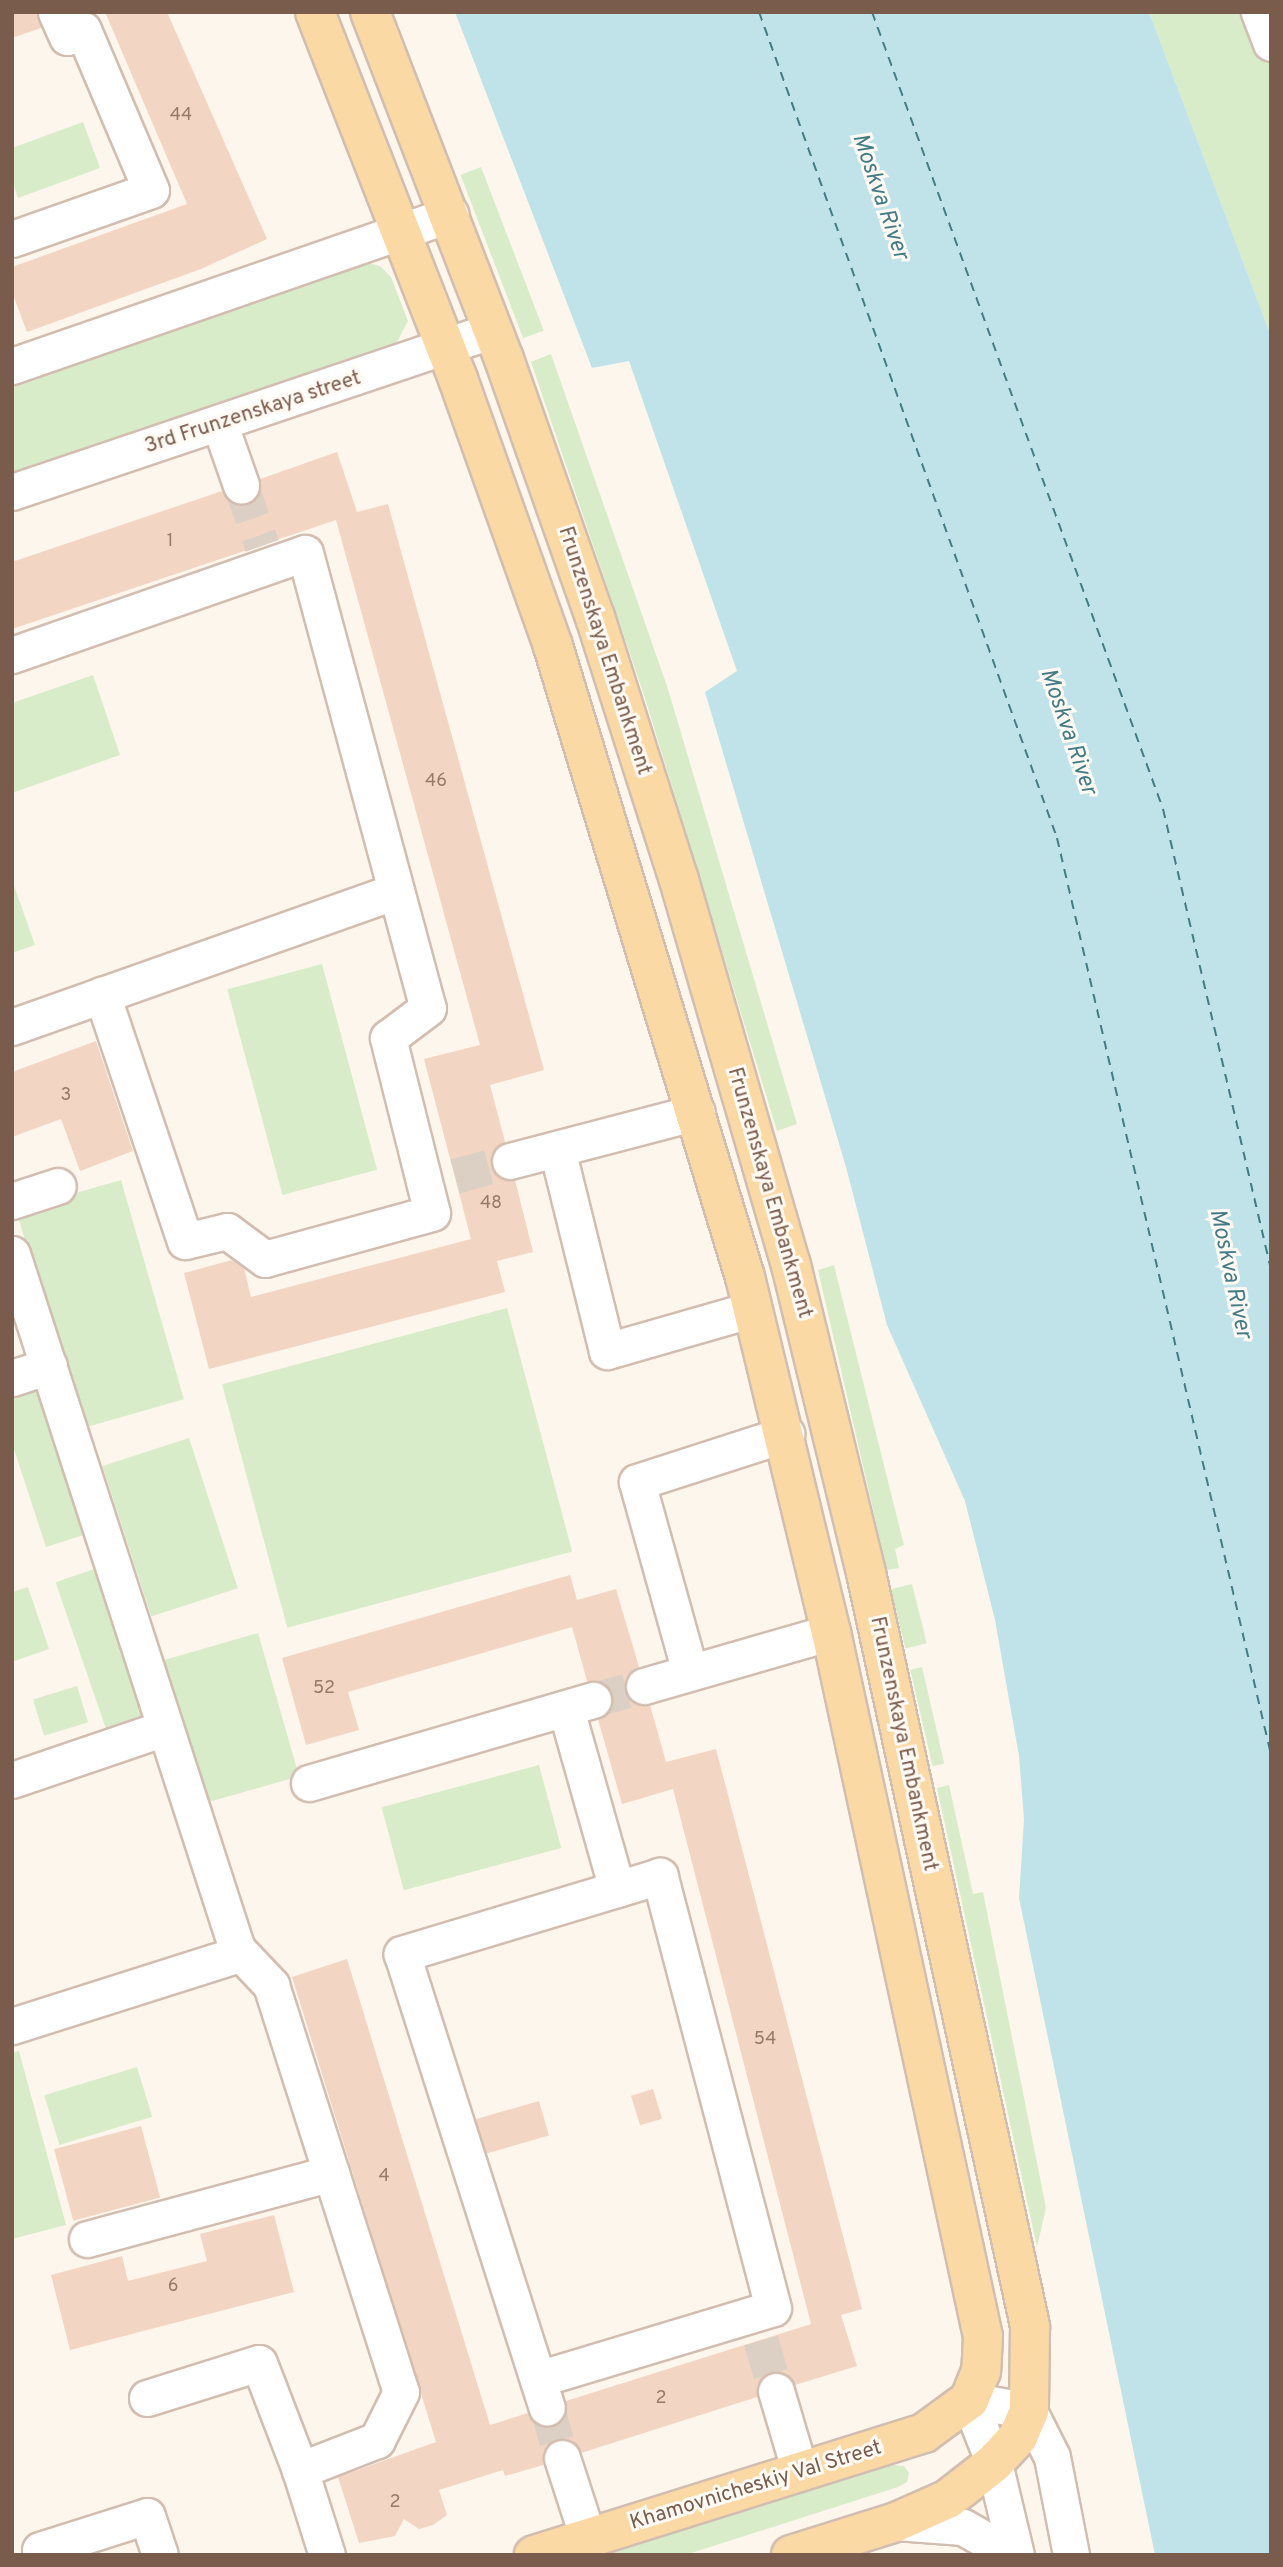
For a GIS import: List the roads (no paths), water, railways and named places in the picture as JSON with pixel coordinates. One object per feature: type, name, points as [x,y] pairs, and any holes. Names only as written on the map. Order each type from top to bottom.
[{"type":"main road","points":[[315,12],[446,348],[553,646],[697,1112],[753,1309],[786,1434],[831,1632],[983,2337],[981,2371],[970,2400]]},
{"type":"main road","name":"Frunzenskaya Embankment","points":[[370,12],[493,330],[599,630],[679,880],[791,1265],[866,1573],[1030,2326],[1028,2411]]},
{"type":"main road","name":"Khamovnicheskiy Val Street","points":[[534,2555],[924,2433],[970,2400]]},
{"type":"main road","points":[[791,2555],[896,2522],[948,2499],[994,2463],[1018,2437],[1028,2411]]},
{"type":"street","points":[[12,239],[151,190],[83,30],[67,37],[56,12]]},
{"type":"street","points":[[1259,12],[1271,43]]},
{"type":"street","points":[[13,363],[450,214]]},
{"type":"street","name":"3rd Frunzenskaya street","points":[[12,492],[220,425],[493,330]]},
{"type":"street","points":[[220,425],[241,485]]},
{"type":"street","points":[[12,655],[266,555],[304,553],[428,1008],[388,1038],[440,1180],[432,1213],[265,1259],[227,1231],[185,1241],[102,995]]},
{"type":"street","points":[[12,1027],[396,891]]},
{"type":"street","points":[[510,1161],[697,1112]]},
{"type":"street","points":[[557,1149],[607,1351],[753,1309]]},
{"type":"street","points":[[12,1202],[58,1186]]},
{"type":"street","points":[[12,1254],[239,1954],[271,1985],[401,2392],[377,2440],[300,2470]]},
{"type":"street","points":[[12,1378],[48,1366]]},
{"type":"street","points":[[690,1672],[637,1482],[786,1434]]},
{"type":"street","points":[[644,1686],[831,1632]]},
{"type":"street","points":[[309,1783],[579,1704],[617,1889]]},
{"type":"street","points":[[12,1780],[165,1728]]},
{"type":"street","points":[[660,1876],[773,2308],[757,2328],[542,2393],[402,1954],[617,1889],[660,1876]]},
{"type":"street","points":[[12,2026],[239,1954]]},
{"type":"street","points":[[87,2239],[331,2173]]},
{"type":"street","points":[[147,2398],[259,2363],[300,2470],[327,2555]]},
{"type":"street","points":[[776,2392],[800,2472]]},
{"type":"street","points":[[970,2400],[1028,2411],[1052,2457],[1071,2555]]},
{"type":"street","points":[[970,2400],[994,2463],[1016,2555]]},
{"type":"street","points":[[562,2458],[588,2538]]},
{"type":"street","points":[[40,2550],[147,2516],[160,2555]]},
{"type":"street","points":[[896,2522],[963,2527],[998,2547],[1003,2555]]},
{"type":"water","name":"Moskva River","points":[[455,12],[1149,12],[1271,336],[1271,2555],[1155,2555],[1019,1898],[1024,1819],[1019,1756],[995,1620],[965,1501],[887,1325],[846,1167],[705,692],[737,671],[629,361],[592,368]]},
{"type":"tunnel","points":[[241,485],[262,545]]},
{"type":"tunnel","points":[[455,1176],[510,1161]]},
{"type":"tunnel","points":[[593,1700],[644,1686]]},
{"type":"tunnel","points":[[761,2340],[776,2391]]},
{"type":"tunnel","points":[[547,2407],[562,2458]]}]
